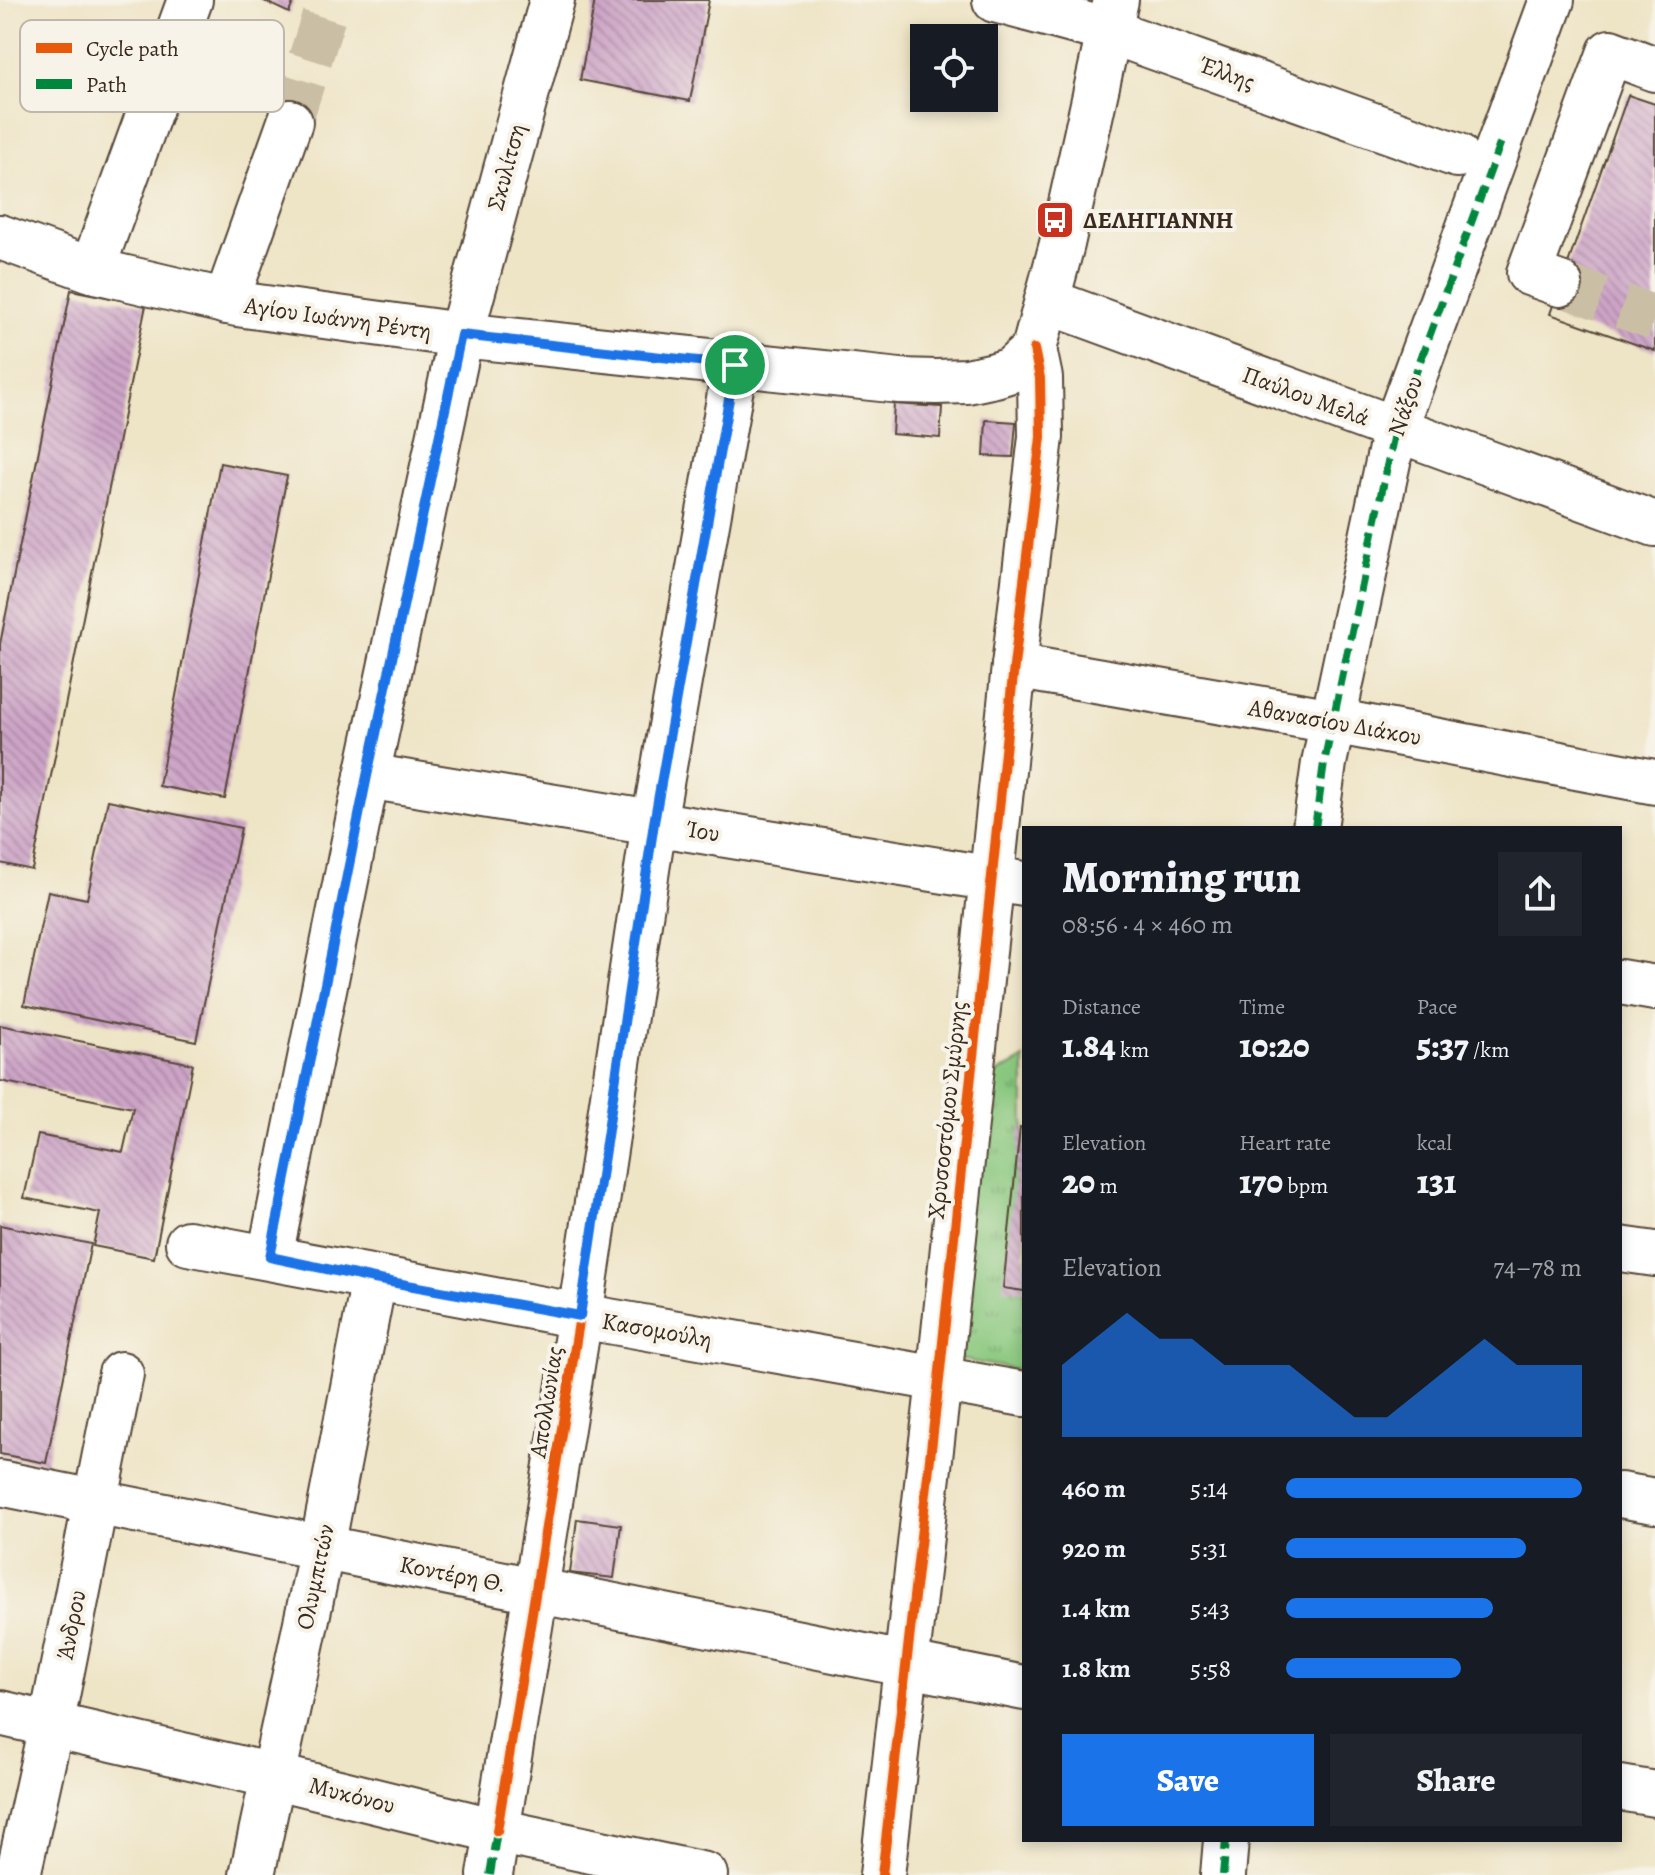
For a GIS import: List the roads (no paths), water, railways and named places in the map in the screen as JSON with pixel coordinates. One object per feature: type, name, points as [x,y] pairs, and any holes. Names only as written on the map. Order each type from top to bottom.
[{"type":"street","points":[[183,20],[190,0]]},
{"type":"street","name":"Σκυλίτση","points":[[270,1257],[367,776],[461,335],[552,0]]},
{"type":"street","name":"Έλλης","points":[[995,0],[1113,16],[1457,155]]},
{"type":"street","name":"Νάξου","points":[[1315,826],[1324,763],[1395,429],[1552,0]]},
{"type":"street","points":[[1034,349],[1062,244],[1113,16]]},
{"type":"street","points":[[1560,284],[1529,273],[1610,52],[1655,69]]},
{"type":"street","points":[[92,270],[149,112]]},
{"type":"street","points":[[226,302],[290,122]]},
{"type":"street","name":"Αγίου Ιωάννη Ρέντη","points":[[0,237],[92,270],[226,302],[461,335],[735,365],[900,381],[951,382],[1011,370],[1034,349]]},
{"type":"street","name":"Παύλου Μελά","points":[[1047,301],[1655,524]]},
{"type":"street","name":"Χρυσοστόμου Σμύρνης","points":[[882,1875],[939,1380],[1008,882],[1014,666],[1041,437],[1040,378],[1034,349]]},
{"type":"street","name":"Απολλωνίας","points":[[490,1875],[580,1316],[654,823],[735,365]]},
{"type":"street","name":"Αθανασίου Διάκου","points":[[1014,666],[1333,721],[1655,782]]},
{"type":"street","name":"Ίου","points":[[367,776],[1008,882]]},
{"type":"street","points":[[1622,982],[1655,988]]},
{"type":"street","name":"Κασομούλη","points":[[188,1243],[1022,1394]]},
{"type":"street","points":[[1622,1249],[1655,1254]]},
{"type":"street","name":"Ολυμπιτών","points":[[252,1875],[322,1548],[374,1279]]},
{"type":"street","name":"Άνδρου","points":[[18,1875],[121,1374]]},
{"type":"street","name":"Κοντέρη Θ.","points":[[0,1483],[1022,1688]]},
{"type":"street","points":[[1622,1495],[1655,1501]]},
{"type":"street","name":"Μυκόνου","points":[[0,1713],[497,1831],[705,1875]]},
{"type":"street","points":[[1622,1788],[1655,1794]]},
{"type":"street","points":[[1223,1875],[1226,1842]]},
{"type":"tunnel","points":[[290,122],[329,0]]},
{"type":"tunnel","points":[[1560,284],[1655,318]]},
{"type":"place","name":"ΔΕΛΗΓΙΑΝΝΗ","points":[[1055,220]]}]
